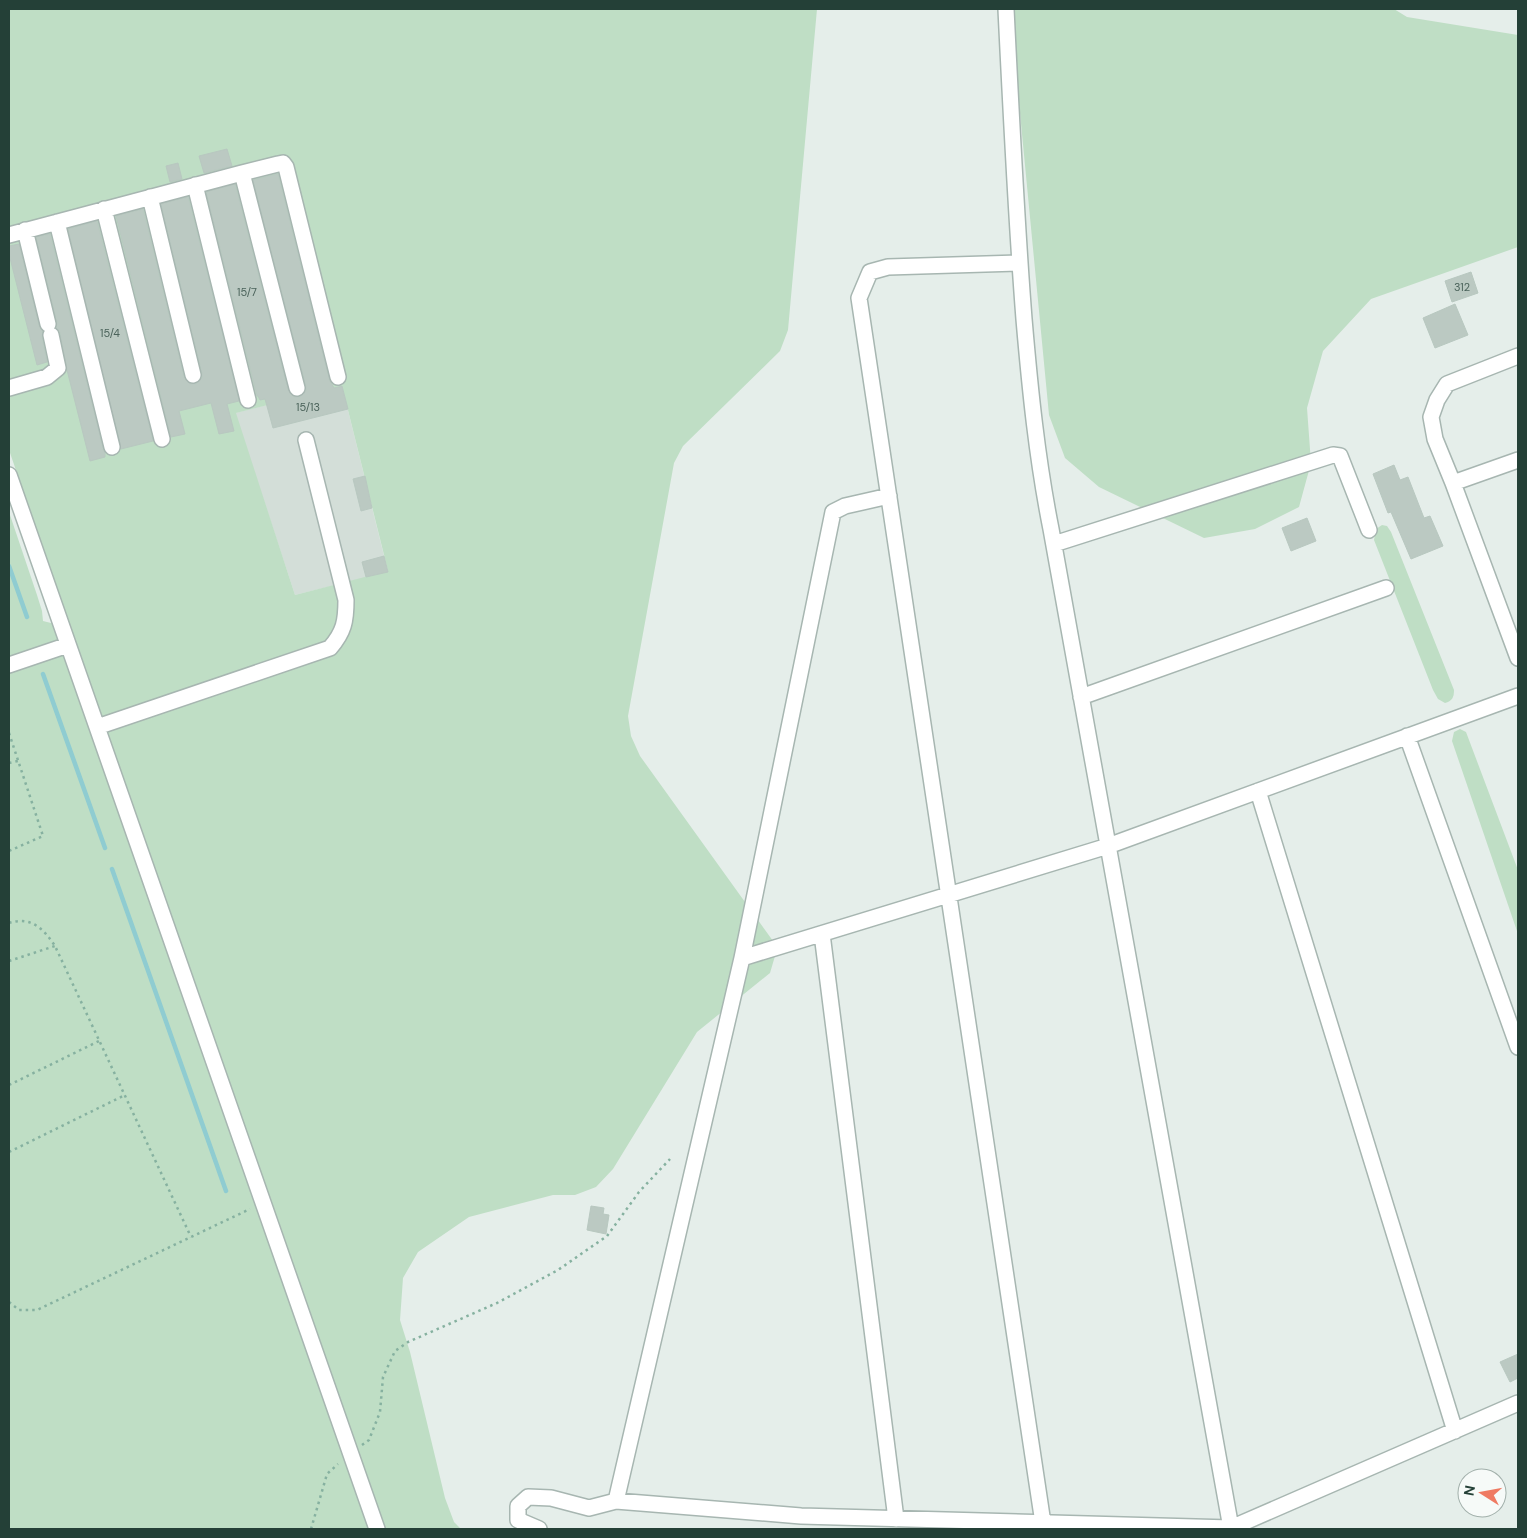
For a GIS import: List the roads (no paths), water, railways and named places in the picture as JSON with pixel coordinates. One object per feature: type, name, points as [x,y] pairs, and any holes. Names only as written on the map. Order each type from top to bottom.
[{"type":"lane","points":[[1006,9],[1020,262],[1032,410],[1041,478],[1231,1528]]},
{"type":"lane","points":[[9,235],[242,173],[283,164],[286,167],[338,377]]},
{"type":"lane","points":[[242,173],[296,388]]},
{"type":"lane","points":[[195,186],[248,400]]},
{"type":"lane","points":[[150,197],[193,375]]},
{"type":"lane","points":[[104,209],[162,439]]},
{"type":"lane","points":[[57,222],[112,447]]},
{"type":"lane","points":[[9,388],[48,377],[58,368],[25,230]]},
{"type":"lane","points":[[1020,262],[888,266],[870,272],[859,298],[1042,1523]]},
{"type":"lane","points":[[1518,356],[1447,384],[1437,400],[1431,417],[1435,439],[1518,658]]},
{"type":"lane","points":[[97,727],[330,648],[339,638],[345,622],[346,600],[306,440]]},
{"type":"lane","points":[[1054,544],[1333,455],[1340,456],[1370,530]]},
{"type":"lane","points":[[1453,483],[1518,460]]},
{"type":"lane","points":[[9,475],[377,1529]]},
{"type":"lane","points":[[616,1501],[742,958],[833,512],[845,506],[889,496]]},
{"type":"lane","points":[[1081,697],[1386,588]]},
{"type":"lane","points":[[9,664],[68,645]]},
{"type":"lane","points":[[742,958],[1108,846],[1518,696]]},
{"type":"lane","points":[[1407,736],[1518,1047]]},
{"type":"lane","points":[[1258,791],[1455,1431]]},
{"type":"lane","points":[[822,934],[896,1519]]},
{"type":"lane","points":[[539,1529],[518,1520],[518,1506],[528,1497],[552,1498],[589,1508],[616,1501],[801,1516],[1231,1528],[1518,1403]]},
{"type":"waterway","points":[[9,566],[27,617]]},
{"type":"waterway","points":[[43,674],[105,848]]},
{"type":"waterway","points":[[112,869],[226,1191]]}]
